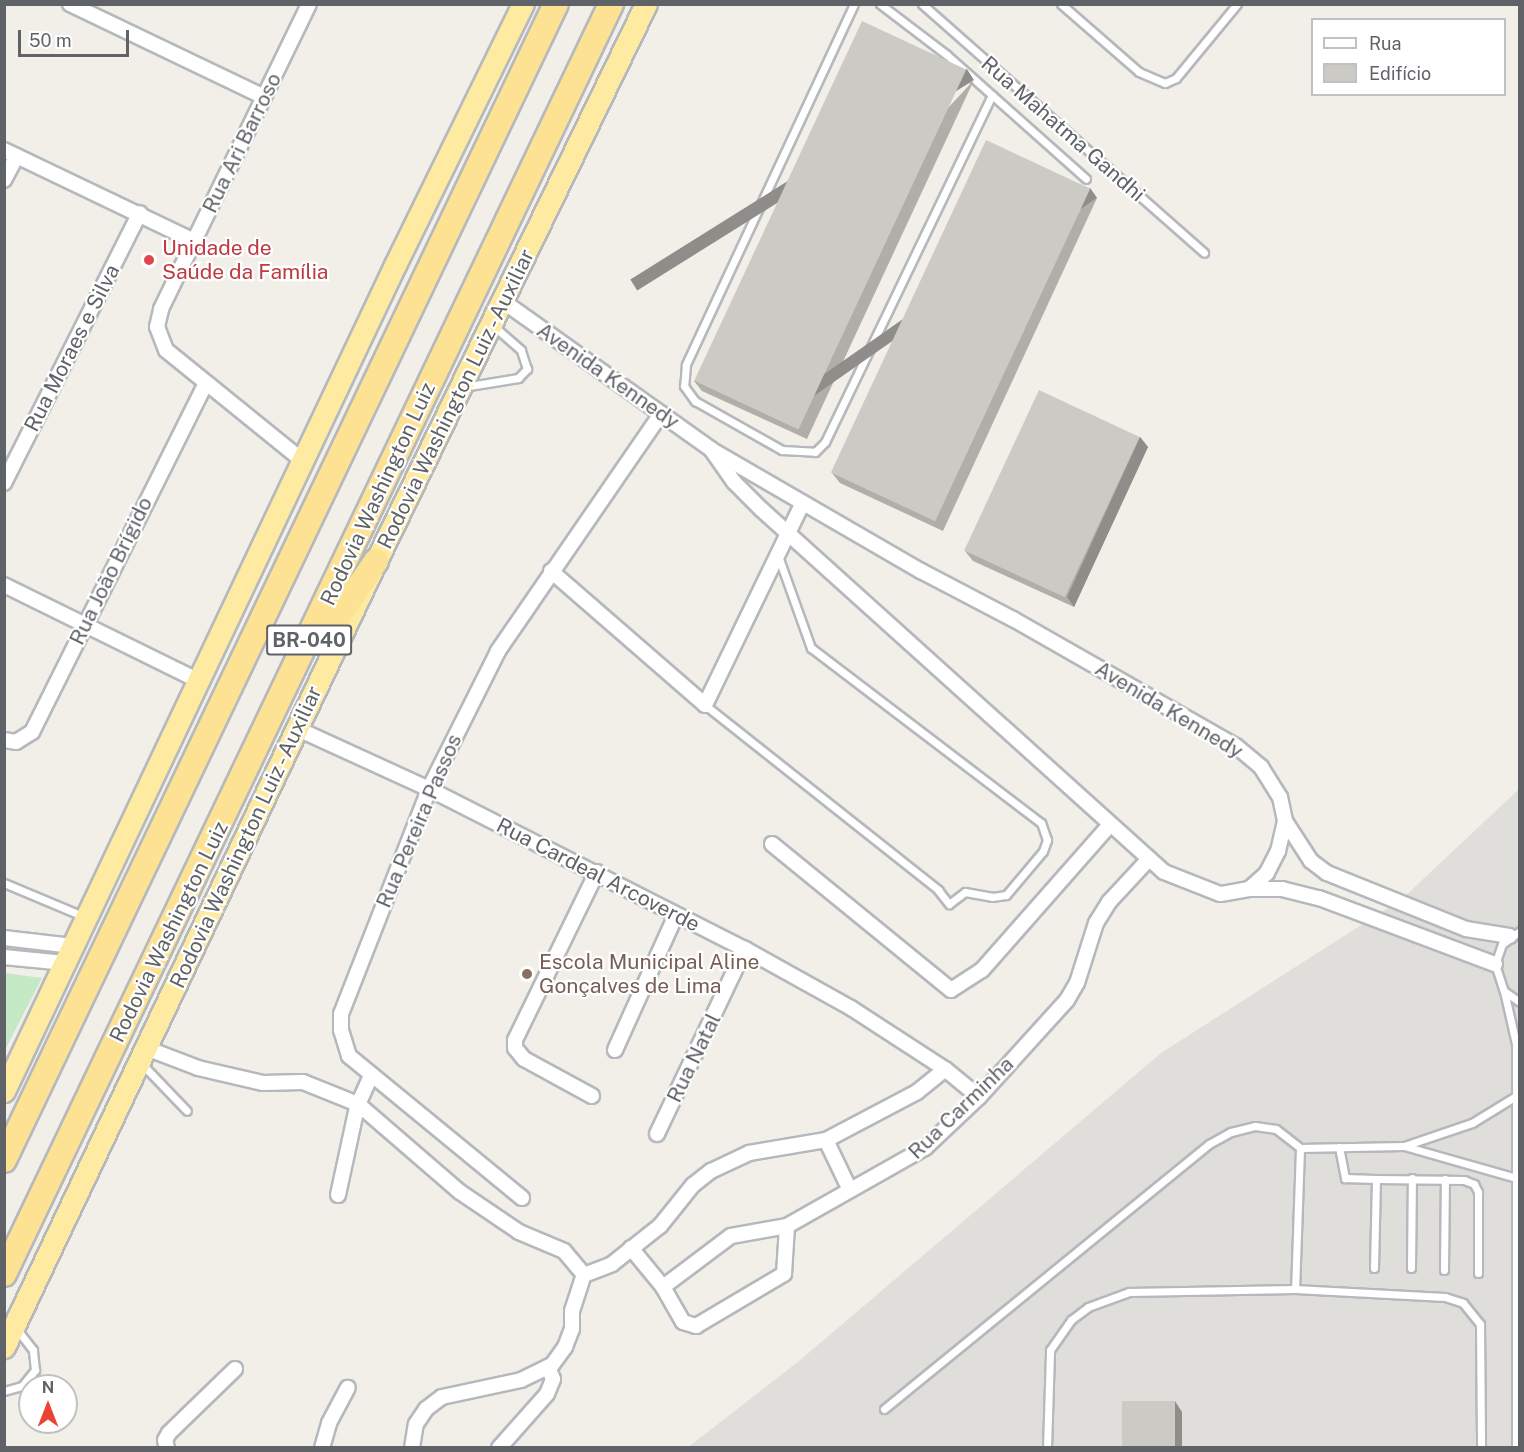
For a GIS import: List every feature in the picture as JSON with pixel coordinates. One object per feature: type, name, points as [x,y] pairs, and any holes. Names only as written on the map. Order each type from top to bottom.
[{"type":"highway","points":[[4,1091],[523,4]]},
{"type":"highway","name":"BR-040","points":[[4,1160],[556,4]]},
{"type":"highway","name":"Rodovia Washington Luiz","points":[[4,1275],[281,701],[611,4]]},
{"type":"highway","name":"Rodovia Washington Luiz - Auxiliar","points":[[4,1347],[376,561],[493,326],[646,4]]},
{"type":"highway","points":[[281,701],[376,561]]},
{"type":"street","points":[[70,4],[264,97]]},
{"type":"street","name":"Rua Ari Barroso","points":[[303,461],[166,350],[157,327],[161,309],[309,4]]},
{"type":"street","points":[[4,180],[11,153],[140,213],[194,241]]},
{"type":"street","name":"Rua Moraes e Silva","points":[[4,483],[140,213]]},
{"type":"street","name":"Avenida Kennedy","points":[[504,302],[712,450],[802,504],[1236,746],[1261,767],[1280,797],[1285,821],[1278,851],[1268,873],[1249,889],[1220,894],[1200,889],[1164,872],[786,532],[734,482],[712,450]]},
{"type":"street","name":"Rua João Brígido","points":[[4,741],[26,739],[32,732],[206,383]]},
{"type":"street","name":"Rua Pereira Passos","points":[[522,1198],[349,1056],[341,1030],[341,1014],[429,789],[498,651],[551,571],[662,414]]},
{"type":"street","points":[[551,571],[705,705],[786,532],[802,504]]},
{"type":"street","points":[[4,585],[199,681]]},
{"type":"street","name":"Rua Cardeal Arcoverde","points":[[298,729],[429,789],[597,872],[745,949],[851,1008],[945,1069],[979,1097]]},
{"type":"street","points":[[1285,821],[1311,861],[1327,873],[1466,929],[1514,934]]},
{"type":"street","points":[[772,844],[951,990],[981,970],[1110,825]]},
{"type":"street","name":"Rua Carminha","points":[[663,1287],[741,1232],[787,1226],[907,1161],[979,1097],[1066,1000],[1077,983],[1096,923],[1109,902],[1149,859]]},
{"type":"street","points":[[592,1096],[524,1059],[515,1048],[515,1040],[597,872]]},
{"type":"street","points":[[1249,889],[1282,889],[1319,898],[1495,964]]},
{"type":"street","points":[[615,1050],[676,915]]},
{"type":"street","points":[[4,938],[69,955]]},
{"type":"street","name":"Rua Natal","points":[[657,1134],[745,949]]},
{"type":"street","points":[[4,957],[69,955]]},
{"type":"street","points":[[142,1055],[263,1083],[303,1082],[358,1104],[460,1192],[527,1236],[564,1251],[584,1275]]},
{"type":"street","points":[[584,1275],[602,1269],[660,1226],[693,1185],[727,1160],[749,1152],[826,1140],[917,1092],[945,1069]]},
{"type":"street","points":[[338,1195],[358,1104],[371,1076]]},
{"type":"street","points":[[826,1140],[850,1190]]},
{"type":"street","points":[[631,1248],[663,1287],[683,1322],[689,1326],[705,1324],[784,1274],[787,1226]]},
{"type":"street","points":[[412,1448],[416,1424],[426,1409],[442,1397],[521,1380],[548,1367],[565,1347],[584,1275]]},
{"type":"street","points":[[499,1448],[547,1394],[553,1379],[548,1367]]},
{"type":"street","points":[[167,1448],[165,1440],[169,1433],[235,1369]]},
{"type":"street","points":[[322,1448],[329,1423],[348,1388]]},
{"type":"lane","points":[[854,4],[686,365],[684,386],[695,401],[782,450],[815,452],[825,442],[992,95]]},
{"type":"lane","points":[[880,4],[992,95],[1086,178]]},
{"type":"lane","name":"Rua Mahatma Gandhi","points":[[922,4],[1204,253]]},
{"type":"lane","points":[[1061,4],[1140,72],[1165,83],[1176,78],[1237,4]]},
{"type":"lane","points":[[461,387],[518,378],[527,369],[521,350],[493,326]]},
{"type":"lane","points":[[705,705],[938,890],[950,904],[965,892],[1006,895],[1043,851],[1047,840],[1041,823],[811,648],[776,553]]},
{"type":"lane","points":[[4,883],[88,918]]},
{"type":"lane","points":[[1514,934],[1497,954],[1495,964],[1513,1020],[1518,1179],[1516,1448]]},
{"type":"lane","points":[[1504,992],[1520,1002]]},
{"type":"lane","points":[[142,1055],[187,1111]]},
{"type":"lane","points":[[1404,1146],[1472,1123],[1516,1096]]},
{"type":"lane","points":[[884,1409],[1209,1144],[1231,1132],[1255,1126],[1276,1129],[1299,1148],[1404,1146],[1481,1165],[1518,1179]]},
{"type":"lane","points":[[1339,1147],[1345,1178],[1444,1179],[1464,1180],[1474,1184],[1478,1192],[1478,1273]]},
{"type":"lane","points":[[1295,1289],[1299,1148]]},
{"type":"lane","points":[[1411,1268],[1412,1178]]},
{"type":"lane","points":[[1374,1268],[1376,1179]]},
{"type":"lane","points":[[1444,1179],[1444,1270]]},
{"type":"lane","points":[[1047,1448],[1050,1350],[1071,1320],[1088,1307],[1129,1292],[1295,1289],[1445,1297],[1463,1303],[1480,1324],[1480,1448]]},
{"type":"lane","points":[[4,1392],[22,1386],[36,1370],[33,1350],[14,1327]]},
{"type":"shaded area","points":[[1519,789],[1519,1447],[687,1448],[799,1361],[1161,1053],[1402,899]]},
{"type":"green space","points":[[4,973],[42,978],[5,1050]]},
{"type":"building","points":[[862,21],[966,70],[798,429],[694,381]]},
{"type":"building","points":[[986,140],[1090,189],[935,521],[831,473]]},
{"type":"building","points":[[1039,390],[1140,437],[1065,597],[964,550]]},
{"type":"building","points":[[1122,1401],[1175,1401],[1175,1448],[1122,1448]]},
{"type":"place","name":"Unidade de Saúde da Família","points":[[149,260]]},
{"type":"place","name":"Escola Municipal Aline Gonçalves de Lima","points":[[527,974]]}]
